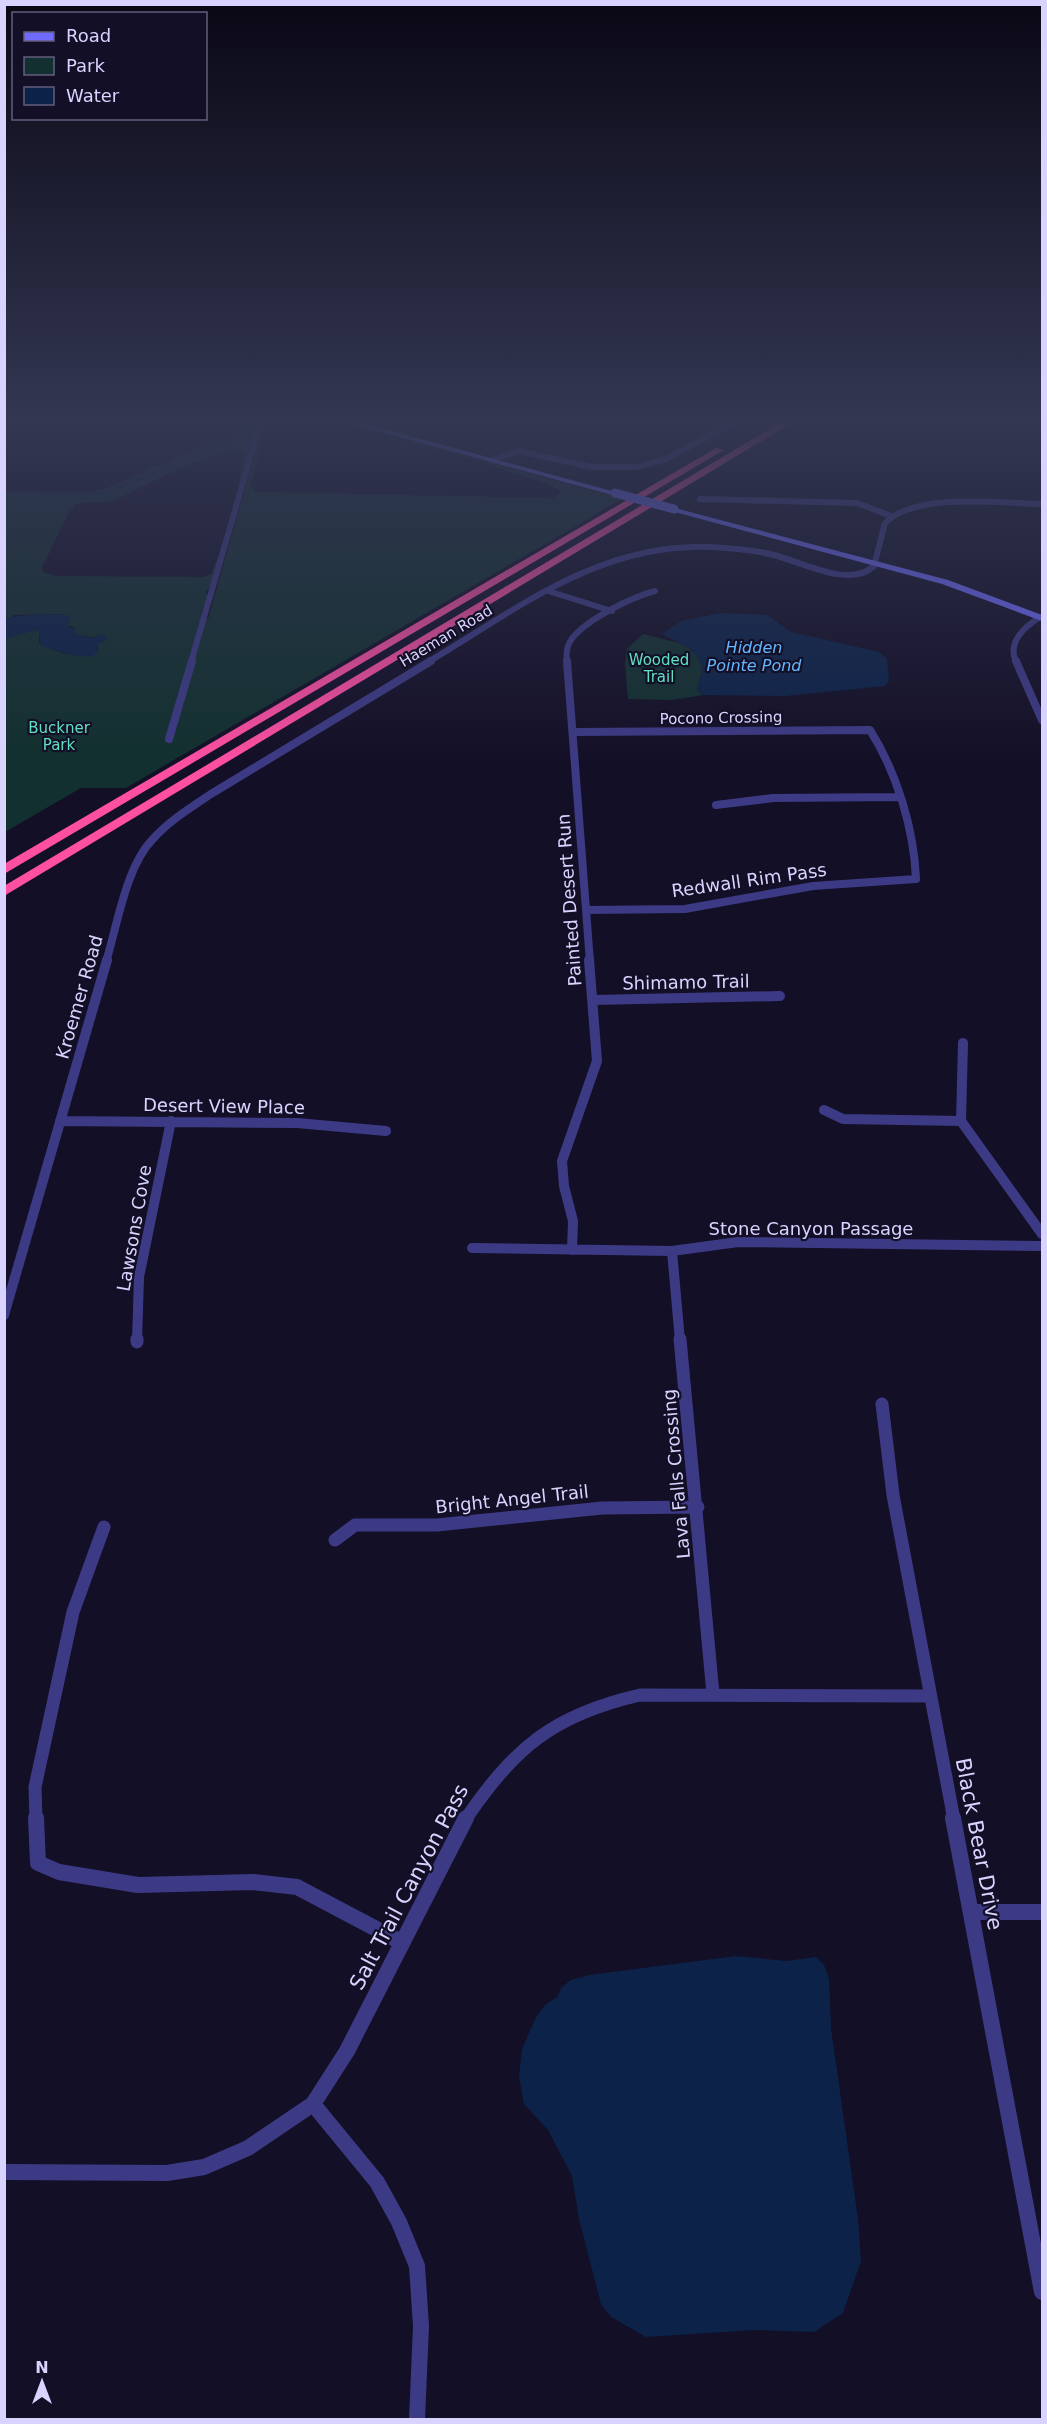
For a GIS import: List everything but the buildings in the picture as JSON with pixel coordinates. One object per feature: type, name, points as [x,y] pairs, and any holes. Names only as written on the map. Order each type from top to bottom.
[{"type":"highway","points":[[4,870],[570,537]]},
{"type":"highway","points":[[4,892],[596,537]]},
{"type":"main road","points":[[780,537],[945,582],[1041,618]]},
{"type":"street","points":[[169,739],[227,537]]},
{"type":"street","points":[[878,563],[880,537]]},
{"type":"street","name":"Haeman Road","points":[[278,753],[548,591],[604,562],[624,555],[668,548],[714,547],[754,551],[846,574],[866,573],[878,563]]},
{"type":"street","points":[[556,587],[612,611]]},
{"type":"street","points":[[548,591],[570,599],[578,598]]},
{"type":"street","name":"Painted Desert Run","points":[[572,1250],[573,1221],[561,1173],[562,1161],[597,1061],[567,647],[573,636],[612,611],[640,594],[655,591]]},
{"type":"street","points":[[1041,618],[1021,632],[1012,648],[1042,720]]},
{"type":"street","name":"Pocono Crossing","points":[[573,732],[870,730],[883,747],[899,797]]},
{"type":"street","name":"Kroemer Road","points":[[4,1316],[128,888],[140,856],[156,835],[180,814],[278,753]]},
{"type":"street","points":[[716,805],[773,798],[899,797]]},
{"type":"street","name":"Redwall Rim Pass","points":[[586,910],[699,907],[813,886],[916,879],[913,843],[899,797]]},
{"type":"street","name":"Shimamo Trail","points":[[593,1000],[780,996]]},
{"type":"street","points":[[963,1043],[961,1121],[1042,1234]]},
{"type":"street","points":[[824,1110],[843,1119],[961,1121]]},
{"type":"street","name":"Desert View Place","points":[[60,1121],[297,1123],[386,1131]]},
{"type":"street","name":"Lawsons Cove","points":[[137,1342],[140,1277],[171,1121]]},
{"type":"street","name":"Stone Canyon Passage","points":[[472,1248],[672,1251],[738,1242],[1042,1246]]},
{"type":"street","name":"Lava Falls Crossing","points":[[672,1251],[698,1507],[713,1694]]},
{"type":"street","name":"Black Bear Drive","points":[[882,1404],[893,1495],[1042,2292]]},
{"type":"street","name":"Bright Angel Trail","points":[[335,1540],[355,1525],[437,1525],[602,1508],[698,1507]]},
{"type":"street","points":[[104,1527],[73,1612],[45,1737],[35,1788],[38,1863],[59,1872],[138,1885],[253,1882],[297,1887],[401,1942]]},
{"type":"street","name":"Salt Trail Canyon Pass","points":[[4,2172],[167,2173],[204,2167],[248,2148],[281,2128],[313,2104],[347,2051],[461,1825],[487,1786],[513,1755],[545,1731],[579,1712],[609,1701],[640,1695],[930,1696]]},
{"type":"street","points":[[971,1911],[1042,1912]]},
{"type":"street","points":[[313,2104],[377,2182],[399,2222],[417,2266],[421,2326],[417,2420]]},
{"type":"green space","name":"Buckner Park","points":[[5,537],[57,537],[42,567],[43,572],[56,576],[204,577],[211,574],[221,548],[210,588],[205,591],[208,597],[201,614],[208,619],[232,537],[557,537],[126,788],[81,788],[5,832],[4,639],[35,630],[39,632],[39,642],[45,646],[75,655],[98,651],[98,644],[106,640],[74,634],[73,626],[64,627],[62,614],[14,615],[5,621]]},
{"type":"green space","name":"Wooded Trail","points":[[643,634],[683,644],[695,653],[703,668],[697,690],[703,695],[672,700],[628,699],[625,664],[627,649]]},
{"type":"water","name":"Hidden Pointe Pond","points":[[720,613],[767,615],[791,632],[879,652],[887,659],[889,681],[885,686],[786,696],[703,695],[697,690],[703,668],[693,650],[662,634],[681,621]]},
{"type":"water","points":[[35,614],[67,615],[71,618],[65,627],[76,628],[74,634],[92,638],[102,634],[107,639],[98,644],[97,653],[90,657],[72,655],[41,646],[39,632],[35,630],[5,639],[7,618]]},
{"type":"water","points":[[736,1956],[786,1961],[816,1957],[824,1965],[829,1979],[831,2028],[858,2219],[861,2261],[843,2313],[814,2332],[754,2330],[646,2337],[611,2317],[601,2304],[579,2219],[572,2176],[548,2130],[524,2104],[519,2076],[522,2049],[536,2017],[571,1980],[589,1975]]}]
